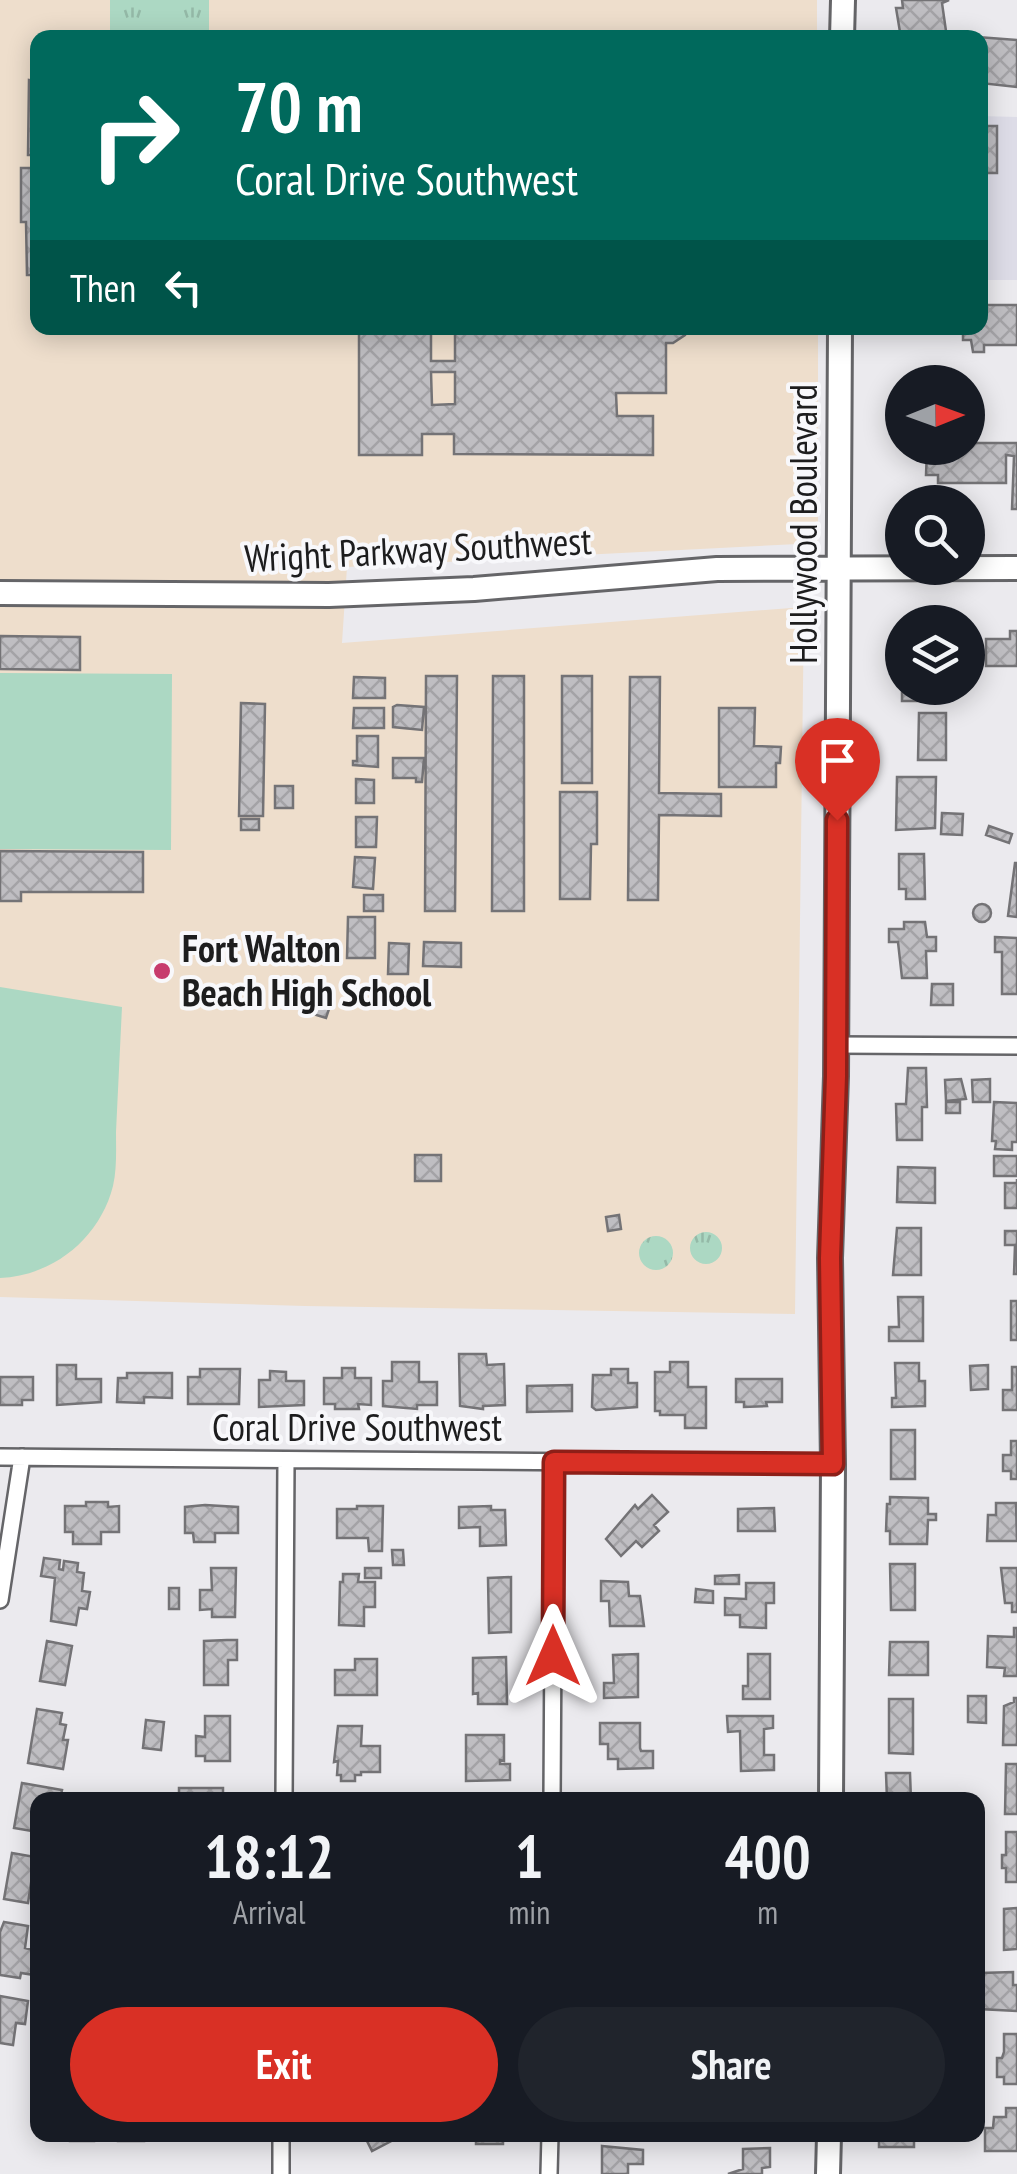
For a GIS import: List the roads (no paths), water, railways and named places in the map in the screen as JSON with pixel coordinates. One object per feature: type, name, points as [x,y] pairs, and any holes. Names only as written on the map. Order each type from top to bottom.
[{"type":"street","points":[[842,0],[842,30]]},
{"type":"street","name":"Hollywood Boulevard","points":[[831,1792],[830,1258],[836,1045],[840,335]]},
{"type":"street","name":"Wright Parkway Southwest","points":[[0,593],[347,594],[456,590],[717,569],[1017,568]]},
{"type":"street","points":[[836,1045],[1017,1046]]},
{"type":"street","name":"Coral Drive Southwest","points":[[0,1457],[833,1464]]},
{"type":"street","points":[[0,1600],[22,1458]]},
{"type":"street","points":[[284,1792],[286,1460]]},
{"type":"street","points":[[552,1792],[554,1462]]},
{"type":"street","points":[[281,2142],[281,2174]]},
{"type":"street","points":[[550,2142],[550,2174]]},
{"type":"street","points":[[828,2174],[829,2142]]},
{"type":"place","name":"Fort Walton Beach High School","points":[[162,971]]}]
